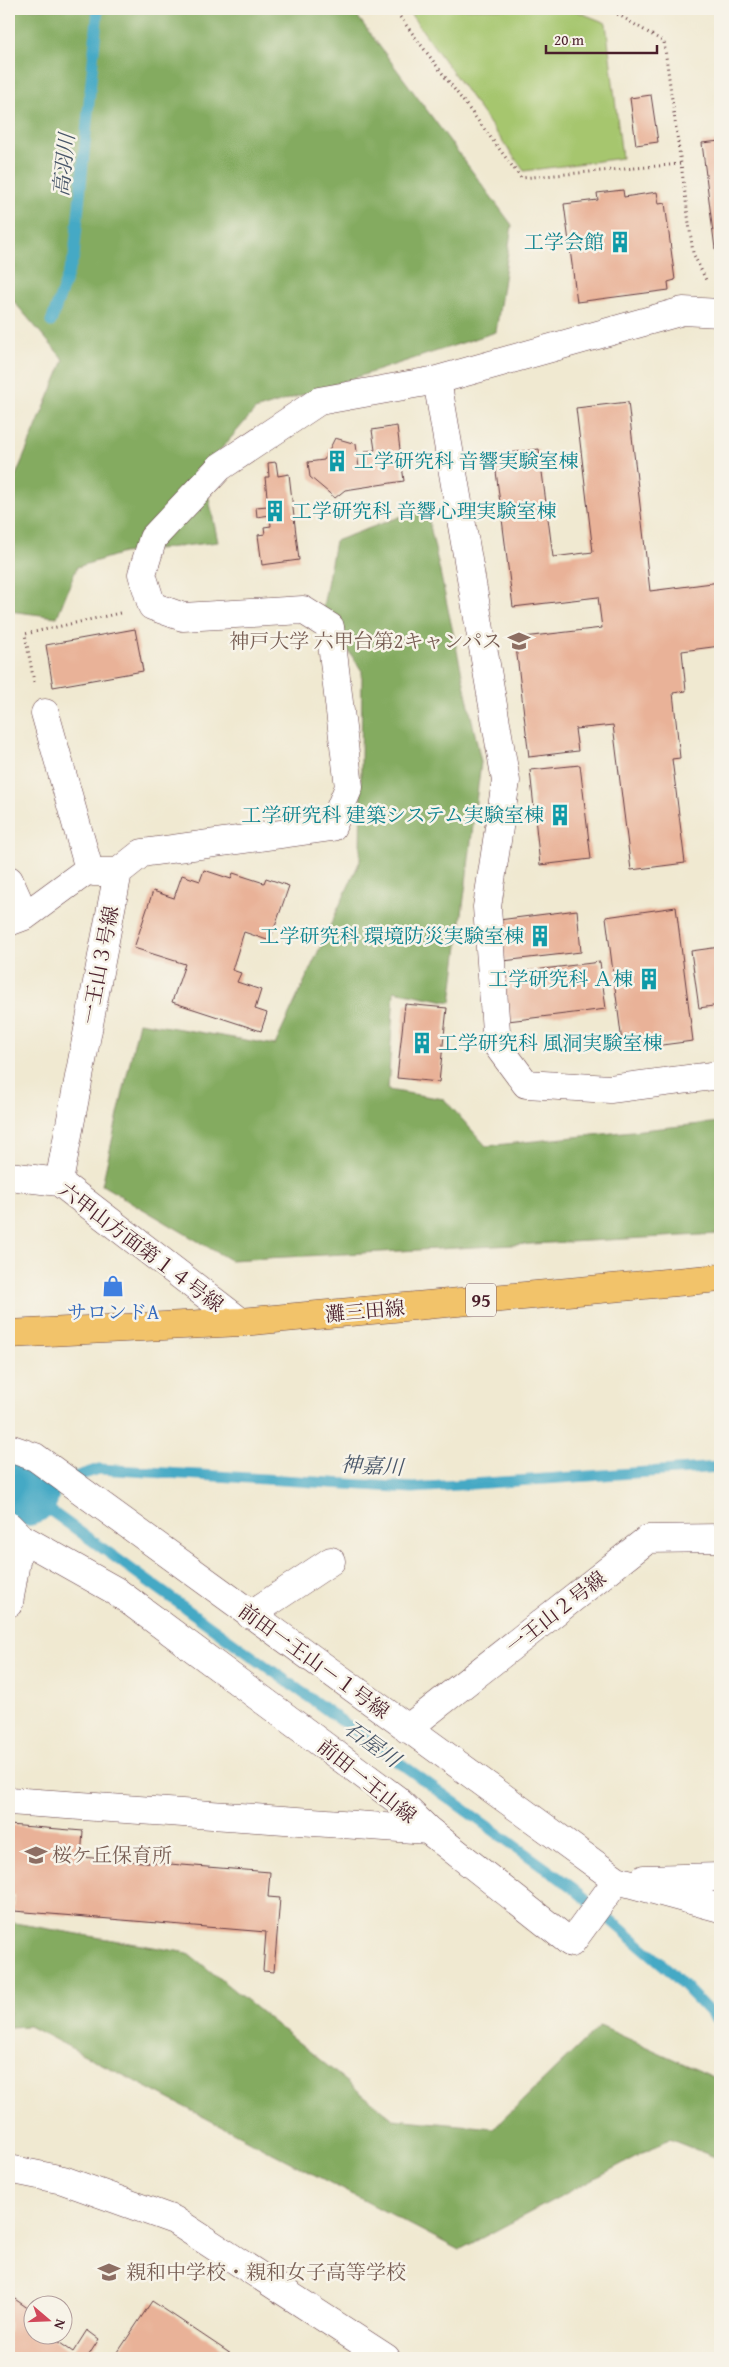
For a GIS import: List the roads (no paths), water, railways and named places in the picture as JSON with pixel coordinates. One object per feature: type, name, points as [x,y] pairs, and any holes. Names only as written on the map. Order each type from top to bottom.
[{"type":"main road","name":"灘三田線","points":[[9,1334],[241,1322],[720,1278]]},
{"type":"street","points":[[45,713],[89,869],[93,872],[118,872],[142,853],[332,827],[349,787],[330,627],[304,610],[183,618],[152,606],[142,574],[153,538],[220,467],[319,401],[427,382],[683,311],[720,313]]},
{"type":"street","points":[[427,382],[506,780],[487,907],[497,1045],[526,1084],[610,1089],[720,1075]]},
{"type":"street","points":[[9,880],[17,919],[89,869]]},
{"type":"street","name":"一王山３号線","points":[[59,1182],[118,872]]},
{"type":"street","name":"六甲山方面第１４号線","points":[[9,1176],[59,1182],[241,1322]]},
{"type":"street","name":"前田一王山－１号線","points":[[9,1448],[35,1457],[617,1880]]},
{"type":"street","points":[[9,1603],[14,1531]]},
{"type":"street","name":"前田一王山線","points":[[14,1531],[116,1591],[396,1799],[428,1830],[571,1943],[617,1880]]},
{"type":"street","name":"一王山２号線","points":[[407,1729],[648,1539],[720,1538]]},
{"type":"street","points":[[250,1615],[331,1560]]},
{"type":"street","points":[[9,1801],[428,1830]]},
{"type":"street","points":[[617,1880],[720,1877]]},
{"type":"street","points":[[617,1880],[720,1908]]},
{"type":"street","points":[[9,2169],[63,2180],[174,2220],[386,2358]]},
{"type":"waterway","name":"高羽川","points":[[51,322],[74,257],[98,9]]},
{"type":"waterway","name":"神嘉川","points":[[26,1493],[99,1469],[413,1488],[720,1467]]},
{"type":"waterway","name":"石屋川","points":[[9,1483],[26,1493]]},
{"type":"waterway","name":"石屋川","points":[[26,1493],[573,1888],[669,1970],[720,2023]]},
{"type":"place","name":"工学会館","points":[[620,242]]},
{"type":"place","name":"工学研究科 音響実験室棟","points":[[337,461]]},
{"type":"place","name":"工学研究科 音響心理実験室棟","points":[[275,511]]},
{"type":"place","name":"神戸大学 六甲台第2キャンパス","points":[[519,641]]},
{"type":"place","name":"工学研究科 建築システム実験室棟","points":[[560,815]]},
{"type":"place","name":"工学研究科 環境防災実験室棟","points":[[540,936]]},
{"type":"place","name":"工学研究科 Ａ棟","points":[[649,979]]},
{"type":"place","name":"工学研究科 風洞実験室棟","points":[[422,1043]]},
{"type":"place","name":"サロンドA","points":[[113,1286]]},
{"type":"place","name":"桜ケ丘保育所","points":[[36,1855]]},
{"type":"place","name":"親和中学校・親和女子高等学校","points":[[109,2272]]}]
